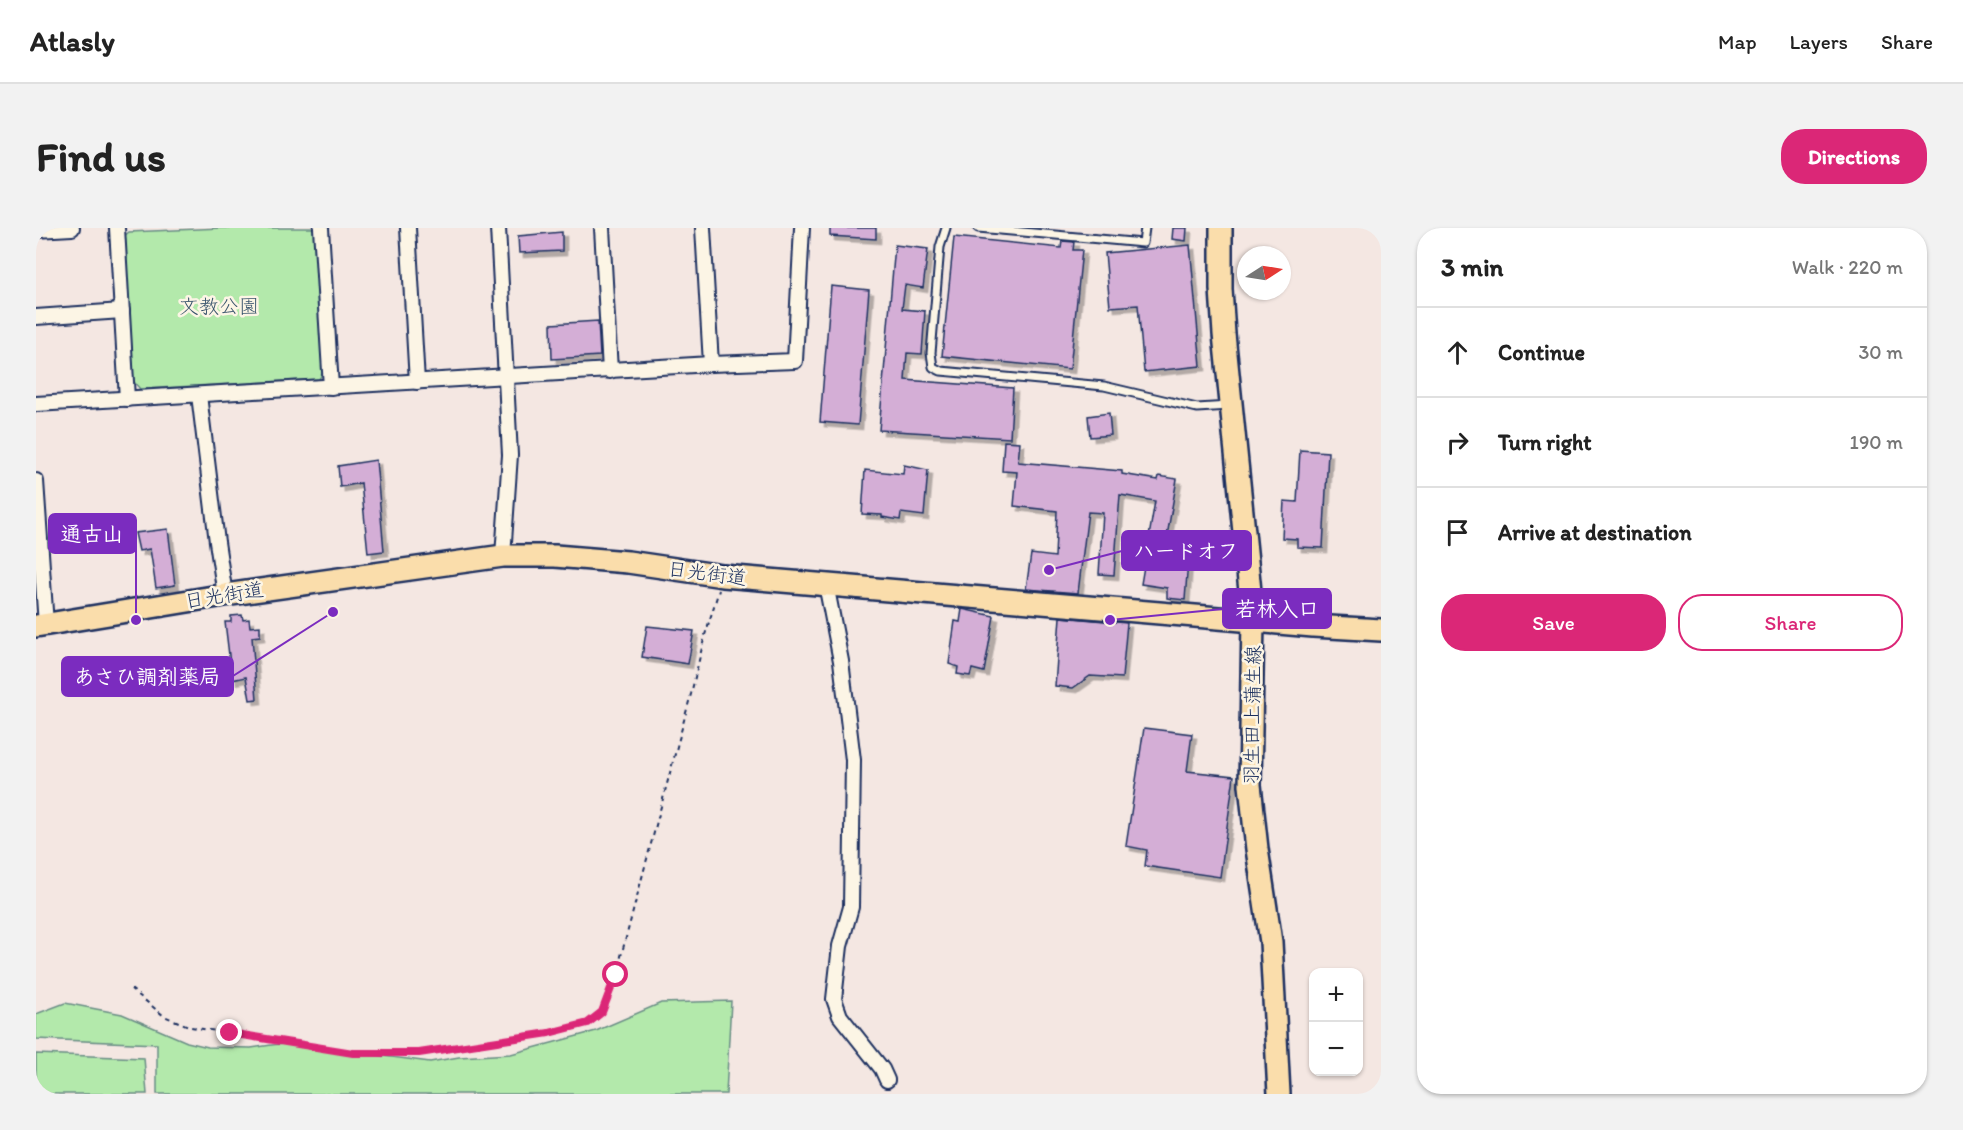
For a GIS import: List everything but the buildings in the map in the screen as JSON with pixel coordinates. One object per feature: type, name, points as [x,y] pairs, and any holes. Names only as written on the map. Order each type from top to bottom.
[{"type":"main road","name":"羽生田上蒲生線","points":[[1221,228],[1221,289],[1253,621],[1250,785],[1271,942],[1280,1094]]},
{"type":"main road","name":"日光街道","points":[[41,626],[225,595],[433,564],[503,556],[555,556],[628,562],[723,576],[1381,630]]},
{"type":"street","points":[[36,230],[72,228]]},
{"type":"street","points":[[117,228],[127,399]]},
{"type":"street","points":[[321,228],[331,387]]},
{"type":"street","points":[[408,228],[417,382]]},
{"type":"street","points":[[498,228],[510,455],[503,556]]},
{"type":"street","points":[[602,228],[610,371]]},
{"type":"street","points":[[703,228],[711,364]]},
{"type":"street","points":[[36,404],[795,361],[802,228]]},
{"type":"street","points":[[36,316],[122,311]]},
{"type":"street","points":[[199,395],[225,595]]},
{"type":"street","points":[[36,481],[41,626]]},
{"type":"street","points":[[826,584],[841,661],[853,760],[851,907],[840,946],[834,999],[840,1016],[882,1069],[887,1080]]},
{"type":"lane","points":[[946,228],[940,247],[931,353],[933,367],[941,371],[1104,386],[1197,408],[1232,406]]},
{"type":"lane","points":[[978,228],[1143,243],[1145,228]]},
{"type":"path","points":[[131,989],[164,1016],[191,1027],[353,1053],[419,1053],[549,1033],[588,1023],[602,1012],[613,986],[705,635],[723,576]]},
{"type":"green space","name":"文教公園","points":[[221,228],[313,228],[316,232],[323,372],[319,379],[140,389],[134,382],[123,237],[129,232]]},
{"type":"green space","points":[[731,1001],[726,1094],[157,1094],[157,1044],[36,1039],[36,1014],[65,1003],[122,1014],[187,1042],[208,1047],[251,1048],[285,1043],[430,1062],[459,1057],[511,1054],[596,1031],[661,1003]]},
{"type":"green space","points":[[36,1054],[144,1058],[147,1094],[36,1094]]},
{"type":"place","name":"ハードオフ","points":[[1049,570]]},
{"type":"place","name":"あさひ調剤薬局","points":[[333,612]]},
{"type":"place","name":"通古山","points":[[136,620]]},
{"type":"place","name":"若林入口","points":[[1110,620]]},
{"type":"route","points":[[230,1033],[353,1053],[419,1053],[549,1033],[588,1023],[602,1012],[616,975]]}]
